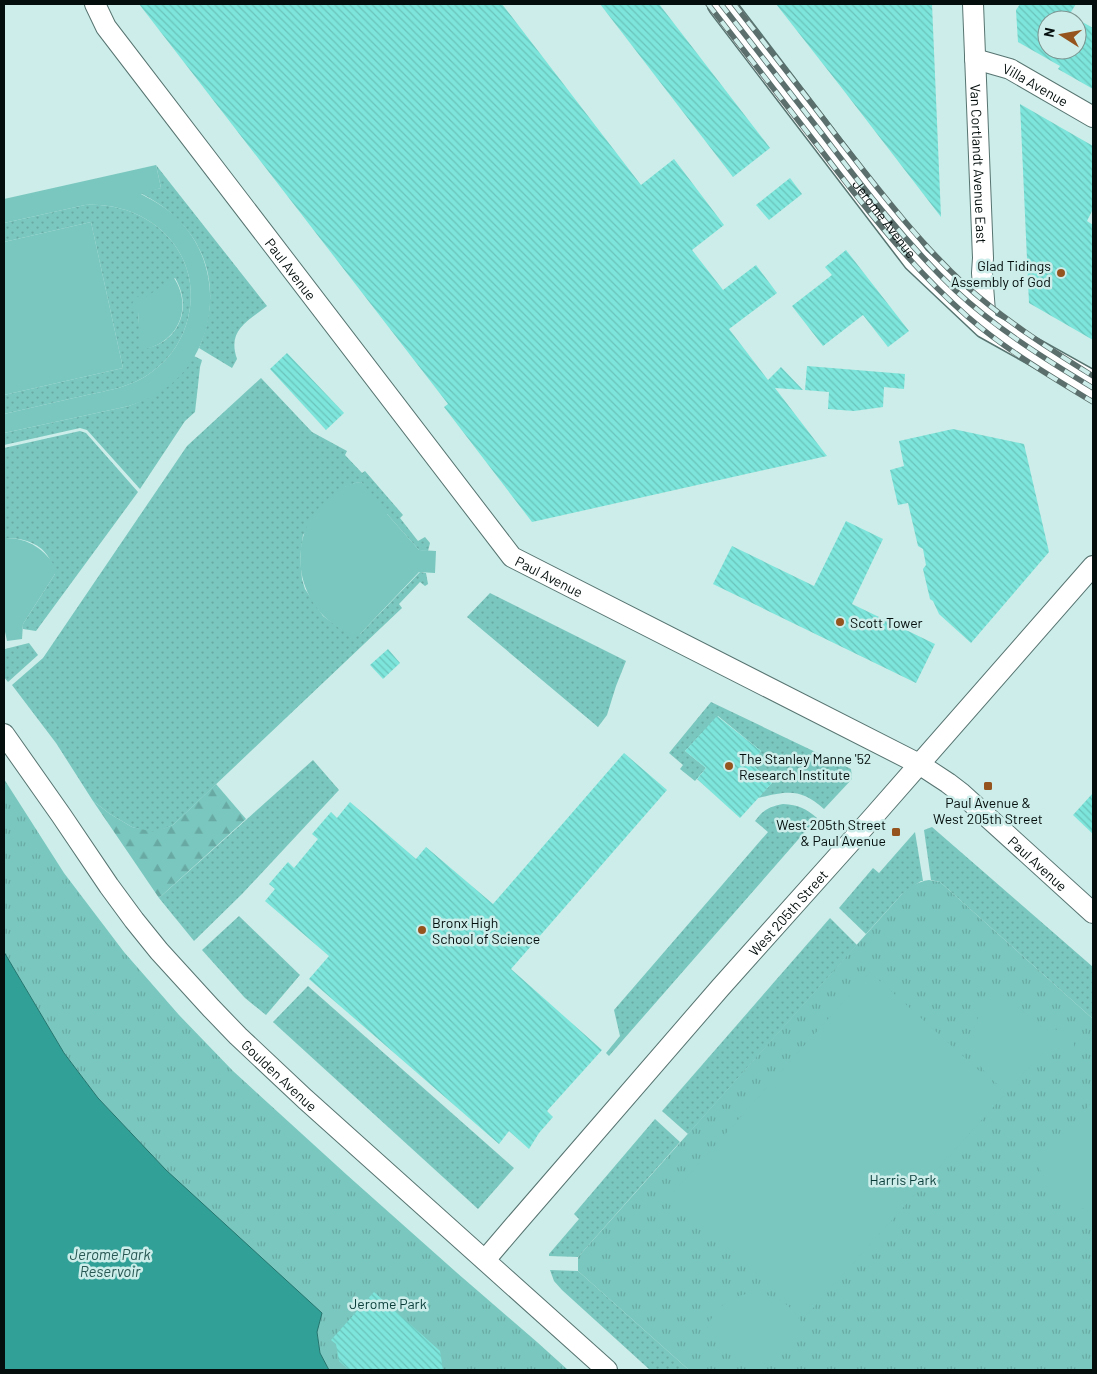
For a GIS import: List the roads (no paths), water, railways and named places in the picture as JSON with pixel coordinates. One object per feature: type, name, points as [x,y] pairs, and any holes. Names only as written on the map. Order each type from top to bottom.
[{"type":"main road","name":"Jerome Avenue","points":[[721,4],[916,259],[986,325],[1093,385]]},
{"type":"street","name":"Paul Avenue","points":[[95,4],[106,27],[512,557],[919,764],[954,788],[1093,913]]},
{"type":"street","name":"Van Cortlandt Avenue East","points":[[972,4],[983,258],[982,273],[986,325]]},
{"type":"street","name":"Villa Avenue","points":[[975,59],[1010,68],[1093,117]]},
{"type":"street","name":"West 205th Street","points":[[485,1260],[726,981],[1093,566]]},
{"type":"street","name":"Goulden Avenue","points":[[4,734],[109,886],[134,920],[184,980],[271,1068],[607,1370]]},
{"type":"water","name":"Jerome Park Reservoir","points":[[4,952],[64,1053],[98,1098],[166,1170],[322,1313],[317,1332],[320,1353],[329,1370],[4,1370]]},
{"type":"railway","points":[[708,4],[855,194],[928,279],[968,317],[998,341],[1093,402]]},
{"type":"railway","points":[[721,4],[870,195],[937,272],[971,304],[1004,330],[1039,355],[1093,388]]},
{"type":"railway","points":[[734,4],[883,195],[947,267],[979,297],[1011,322],[1093,376]]},
{"type":"place","name":"Glad Tidings Assembly of God","points":[[1061,273]]},
{"type":"place","name":"Scott Tower","points":[[840,622]]},
{"type":"place","name":"The Stanley Manne '52 Research Institute","points":[[729,766]]},
{"type":"place","name":"Paul Avenue & West 205th Street","points":[[988,786]]},
{"type":"place","name":"West 205th Street & Paul Avenue","points":[[896,832]]},
{"type":"place","name":"Bronx High School of Science","points":[[422,930]]},
{"type":"park label","name":"Harris Park","points":[[903,1179]]},
{"type":"park label","name":"Jerome Park","points":[[388,1303]]}]
